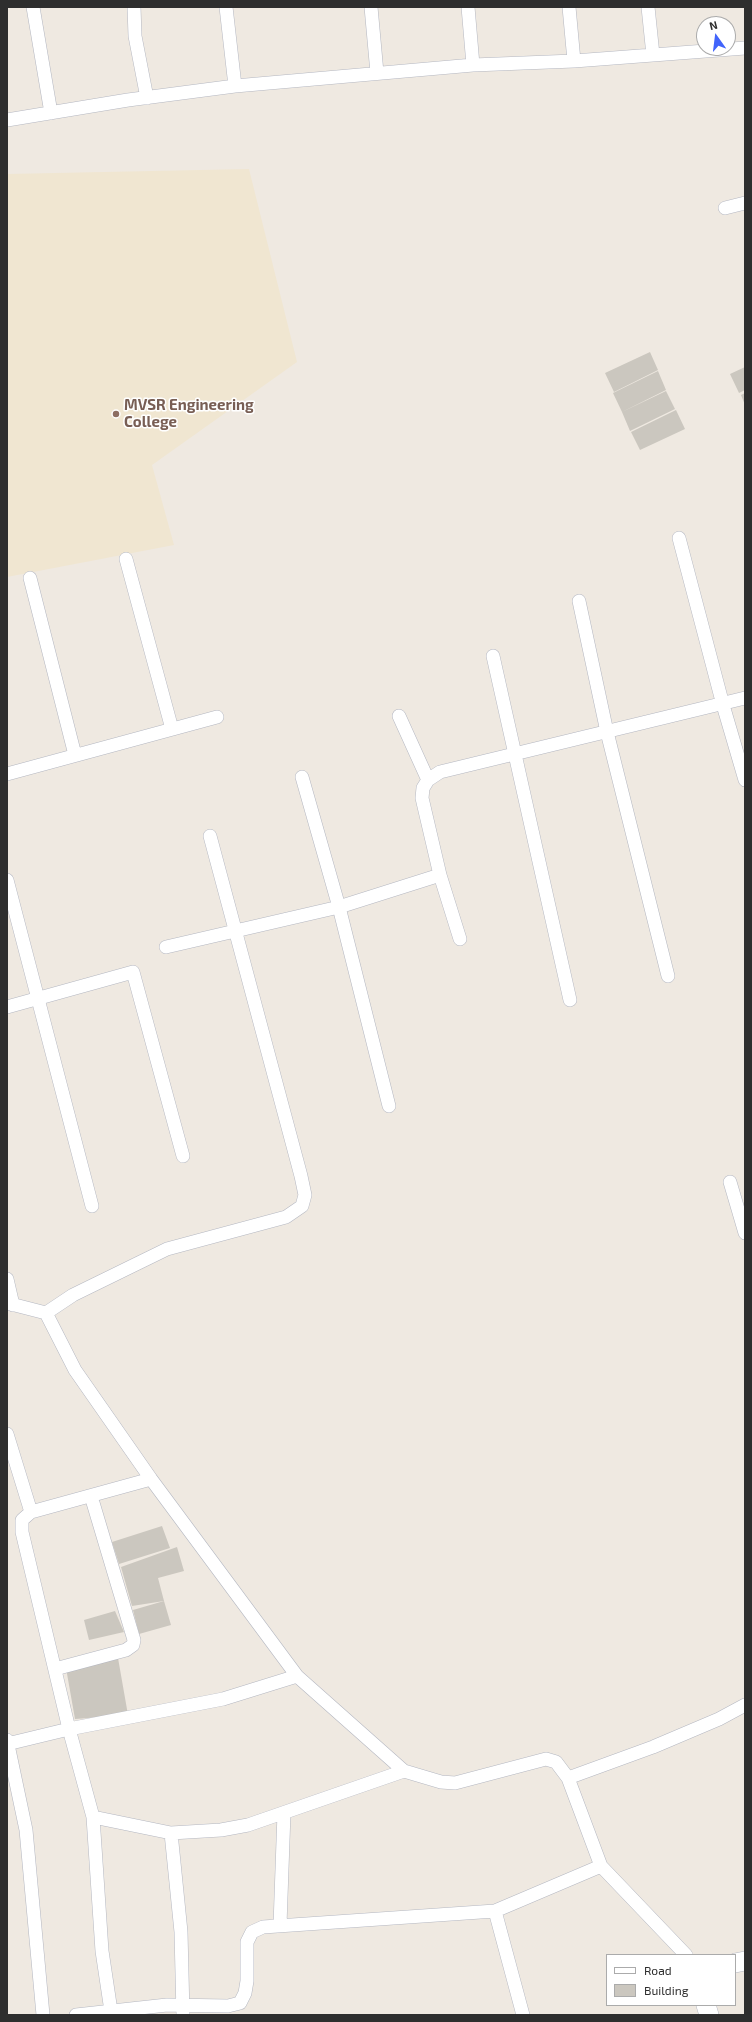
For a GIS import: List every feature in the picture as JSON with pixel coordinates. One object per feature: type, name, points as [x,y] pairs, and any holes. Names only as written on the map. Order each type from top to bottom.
[{"type":"street","points":[[33,7],[51,113]]},
{"type":"street","points":[[134,7],[135,36],[147,98]]},
{"type":"street","points":[[226,7],[235,86]]},
{"type":"street","points":[[371,7],[377,73]]},
{"type":"street","points":[[468,7],[473,64]]},
{"type":"street","points":[[569,7],[574,61]]},
{"type":"street","points":[[648,7],[652,55]]},
{"type":"street","points":[[7,120],[235,86],[473,64],[574,61],[745,48]]},
{"type":"street","points":[[725,208],[745,203]]},
{"type":"street","points":[[679,538],[723,705],[745,780]]},
{"type":"street","points":[[126,559],[172,729]]},
{"type":"street","points":[[30,578],[76,755]]},
{"type":"street","points":[[579,601],[607,732],[668,976]]},
{"type":"street","points":[[493,656],[570,1000]]},
{"type":"street","points":[[460,939],[440,875],[422,798],[422,788],[428,780],[440,772],[723,705],[745,698]]},
{"type":"street","points":[[399,716],[428,780]]},
{"type":"street","points":[[7,774],[218,717]]},
{"type":"street","points":[[302,777],[339,907],[389,1106]]},
{"type":"street","points":[[7,1278],[10,1304],[46,1312],[73,1295],[167,1248],[286,1217],[302,1206],[304,1195],[301,1176],[210,836]]},
{"type":"street","points":[[166,947],[339,907],[440,875]]},
{"type":"street","points":[[7,880],[92,1206]]},
{"type":"street","points":[[7,1007],[134,972],[183,1156]]},
{"type":"street","points":[[730,1182],[745,1233]]},
{"type":"street","points":[[46,1312],[75,1370],[151,1479],[296,1676],[404,1771],[441,1782],[455,1783],[546,1759],[556,1762],[568,1778],[601,1866],[681,1954]]},
{"type":"street","points":[[7,1434],[31,1512]]},
{"type":"street","points":[[111,2011],[102,1951],[93,1817],[54,1669],[22,1532],[22,1520],[31,1512],[151,1479]]},
{"type":"street","points":[[54,1669],[126,1650],[133,1645],[134,1640],[91,1496]]},
{"type":"street","points":[[43,2015],[26,1830],[7,1743],[69,1729],[223,1699],[296,1676]]},
{"type":"street","points":[[568,1778],[653,1747],[719,1719],[745,1705]]},
{"type":"street","points":[[93,1817],[171,1833],[221,1830],[248,1825],[404,1771]]},
{"type":"street","points":[[280,1926],[284,1813]]},
{"type":"street","points":[[171,1833],[181,1932],[183,2010]]},
{"type":"street","points":[[76,2015],[167,2005],[183,2010],[228,2006],[240,2002],[245,1993],[247,1981],[247,1942],[252,1932],[263,1927],[496,1911],[601,1866]]},
{"type":"street","points":[[496,1911],[523,2015]]},
{"type":"shaded area","name":"MVSR Engineering College","points":[[249,169],[297,362],[152,465],[174,545],[7,577],[7,174]]},
{"type":"building","points":[[650,352],[658,370],[614,392],[605,373]]},
{"type":"building","points":[[745,367],[745,390],[739,393],[730,374]]},
{"type":"building","points":[[658,371],[666,390],[622,412],[613,393]]},
{"type":"building","points":[[666,391],[675,409],[630,431],[622,412]]},
{"type":"building","points":[[745,393],[745,405],[741,395]]},
{"type":"building","points":[[676,410],[685,429],[640,450],[631,432]]},
{"type":"building","points":[[162,1526],[170,1548],[119,1564],[112,1542]]},
{"type":"building","points":[[177,1547],[184,1571],[158,1578],[164,1601],[132,1606],[121,1567]]},
{"type":"building","points":[[164,1601],[171,1625],[139,1634],[133,1610]]},
{"type":"building","points":[[115,1611],[124,1632],[89,1640],[84,1620]]},
{"type":"building","points":[[118,1658],[128,1715],[75,1719],[66,1668]]},
{"type":"place","name":"MVSR Engineering College","points":[[116,414]]}]
